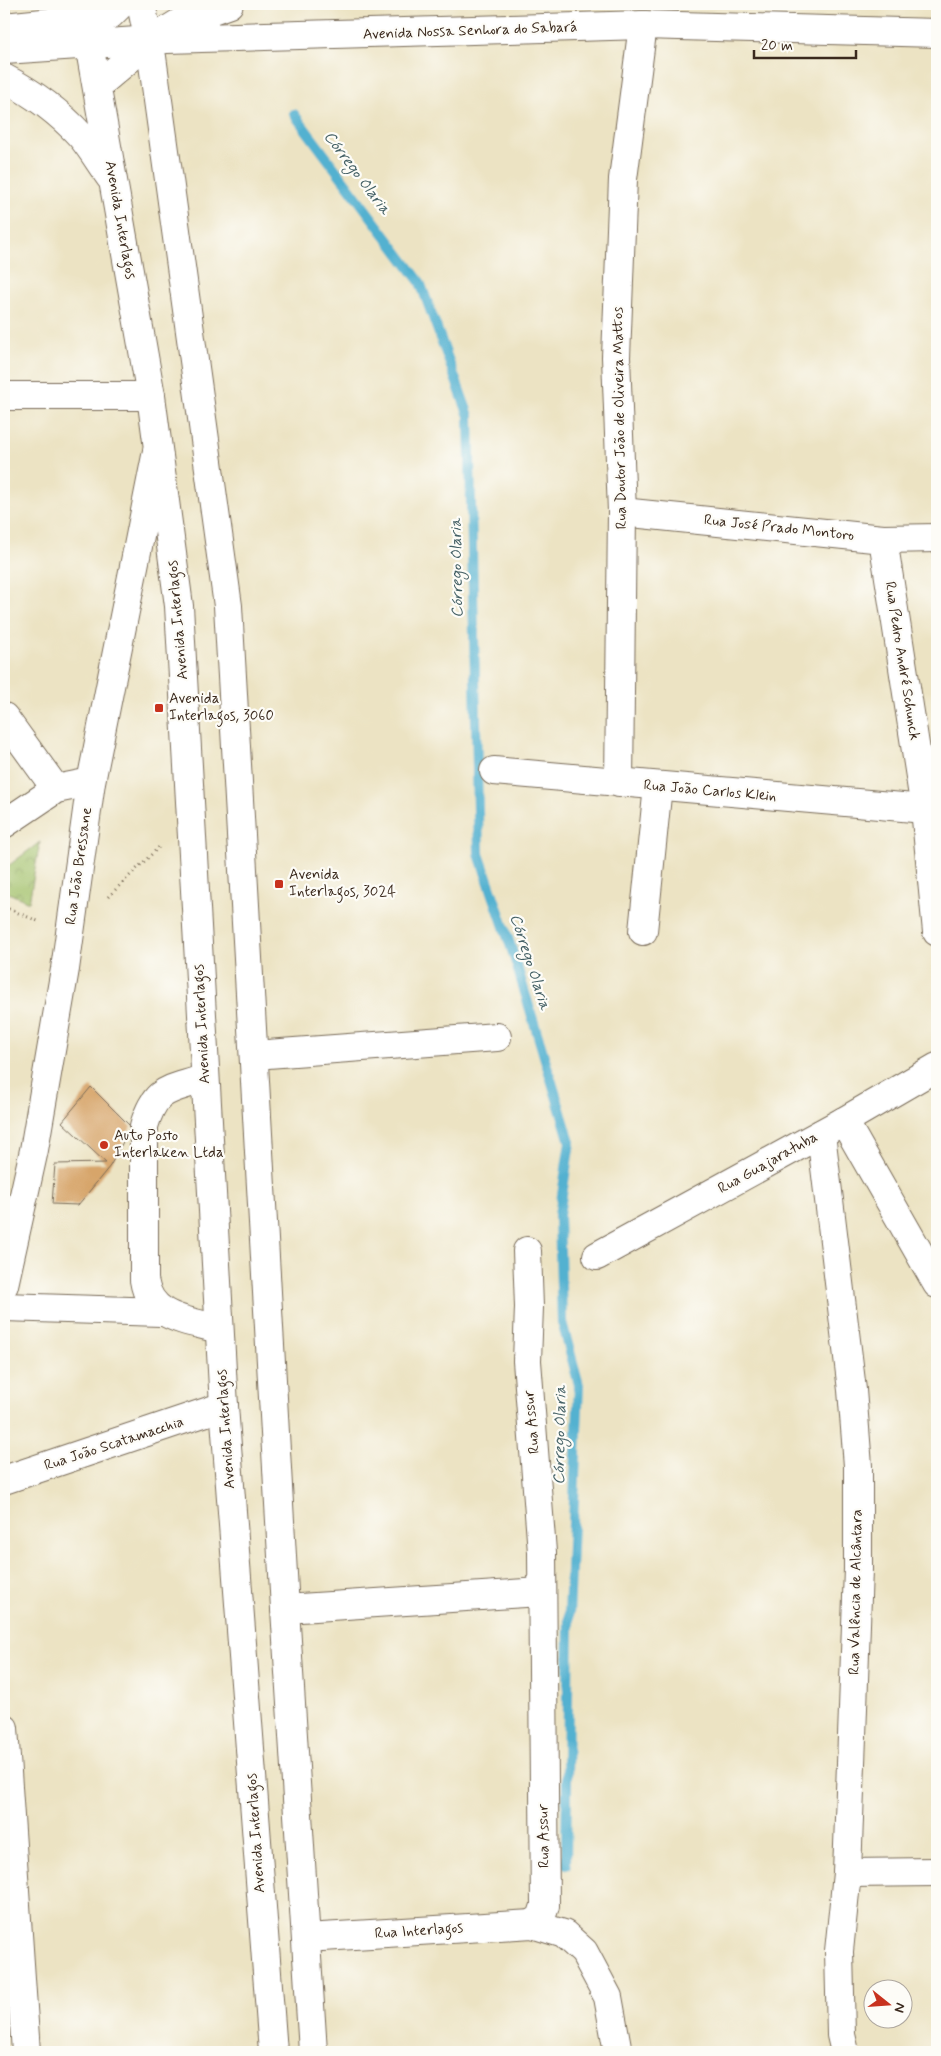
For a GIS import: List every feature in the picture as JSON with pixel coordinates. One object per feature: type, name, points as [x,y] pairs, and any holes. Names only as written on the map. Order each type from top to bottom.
[{"type":"street","points":[[4,27],[83,22],[110,15],[121,4]]},
{"type":"street","points":[[141,4],[150,41],[228,606],[285,1609],[313,2052]]},
{"type":"street","points":[[97,86],[150,41],[184,20],[229,4]]},
{"type":"street","name":"Avenida Nossa Senhora do Sabará","points":[[4,50],[83,22],[150,41],[643,25],[937,33]]},
{"type":"street","name":"Avenida Interlagos","points":[[83,22],[97,86],[151,396],[179,606],[224,1406],[273,2052]]},
{"type":"street","name":"Rua Doutor João de Oliveira Mattos","points":[[619,783],[622,512],[616,357],[623,179],[643,25]]},
{"type":"street","points":[[4,78],[52,109],[80,136],[114,182]]},
{"type":"street","points":[[4,396],[151,396]]},
{"type":"street","name":"Rua João Bressane","points":[[4,1285],[34,1150],[70,935],[91,782],[158,446]]},
{"type":"street","name":"Rua José Prado Montoro","points":[[622,512],[883,539],[937,538]]},
{"type":"street","name":"Rua Pedro André Schunck","points":[[883,539],[926,809],[937,932]]},
{"type":"street","points":[[4,716],[56,789]]},
{"type":"street","name":"Rua João Carlos Klein","points":[[494,771],[926,809]]},
{"type":"street","points":[[4,824],[56,789],[91,782]]},
{"type":"street","points":[[643,931],[658,786]]},
{"type":"street","points":[[254,1055],[497,1037]]},
{"type":"street","name":"Rua Guajaratuba","points":[[597,1256],[832,1128],[937,1067]]},
{"type":"street","points":[[161,1312],[146,1293],[144,1280],[144,1126],[149,1109],[158,1095],[205,1078]]},
{"type":"street","points":[[832,1128],[937,1284]]},
{"type":"street","name":"Rua Valência de Alcântara","points":[[832,1128],[840,1303],[852,1390],[858,1466],[858,1569],[846,1873],[839,1950],[841,2035],[845,2052]]},
{"type":"street","name":"Rua Assur","points":[[527,1251],[529,1307],[527,1361],[541,1517],[545,1906],[541,1918],[532,1924]]},
{"type":"street","points":[[4,1307],[161,1312],[219,1329]]},
{"type":"street","name":"Rua João Scatamacchia","points":[[4,1480],[224,1406]]},
{"type":"street","points":[[285,1609],[541,1592]]},
{"type":"street","points":[[4,1728],[26,2052]]},
{"type":"street","points":[[846,1873],[937,1872]]},
{"type":"street","points":[[532,1924],[564,1934],[584,1952],[608,1997],[618,2052]]},
{"type":"street","name":"Rua Interlagos","points":[[306,1938],[532,1924]]},
{"type":"path","points":[[105,900],[191,816]]},
{"type":"path","points":[[4,907],[70,935]]},
{"type":"green space","points":[[40,842],[29,902],[4,891],[4,869]]},
{"type":"building","name":"Auto Posto Interlaken Ltda","points":[[91,1087],[131,1127],[110,1166],[78,1205],[52,1204],[55,1164],[106,1163],[62,1122]]},
{"type":"waterway","name":"Córrego Olaria","points":[[294,114],[420,282],[469,416],[479,854],[512,950],[570,1142],[559,1215],[562,1322],[579,1385],[569,1615],[566,1865]]},
{"type":"place","name":"Avenida Interlagos, 3060","points":[[159,708]]},
{"type":"place","name":"Avenida Interlagos, 3024","points":[[279,884]]},
{"type":"place","name":"Auto Posto Interlaken Ltda","points":[[104,1145]]}]
